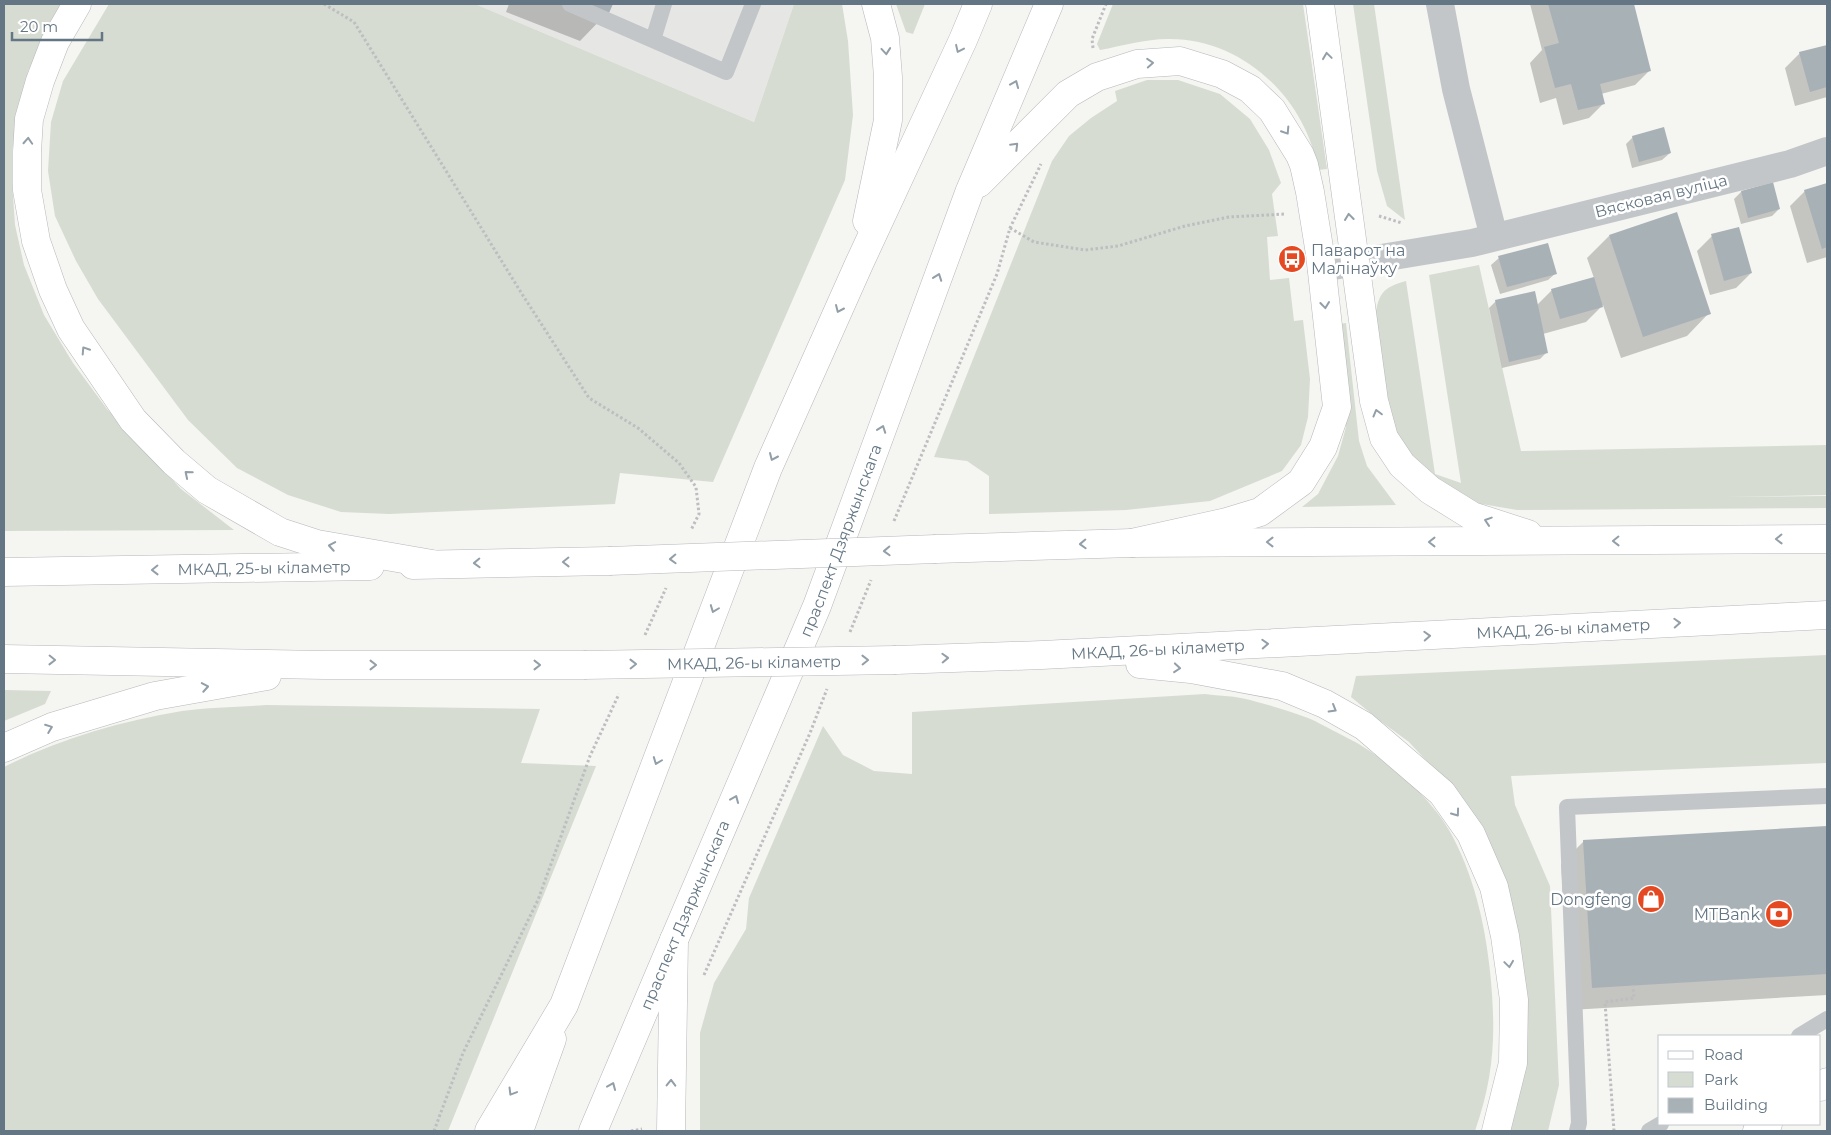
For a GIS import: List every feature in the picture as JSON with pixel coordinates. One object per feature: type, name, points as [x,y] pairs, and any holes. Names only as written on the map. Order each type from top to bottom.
[{"type":"main road","points":[[78,4],[55,42],[40,81],[29,119],[27,152],[27,190],[36,241],[53,290],[76,336],[133,420],[174,462],[207,490],[280,532],[317,544],[432,564]]},
{"type":"main road","points":[[858,264],[888,120],[888,77],[885,38],[876,4]]},
{"type":"main road","points":[[519,1131],[564,1004],[768,468],[858,264],[978,4]]},
{"type":"main road","name":"праспект Дзяржынскага","points":[[593,1131],[817,606],[969,193],[1049,4]]},
{"type":"main road","points":[[1320,4],[1374,401],[1384,438],[1402,465],[1430,490],[1472,516],[1551,541]]},
{"type":"main road","points":[[969,193],[1068,94],[1097,77],[1138,64],[1180,61],[1222,74],[1250,89],[1272,110],[1300,155],[1310,192],[1321,268],[1336,407],[1323,447],[1301,482],[1260,512],[1227,522],[1132,543]]},
{"type":"main road","points":[[1132,543],[1827,539]]},
{"type":"main road","name":"МКАД, 25-ы кіламетр","points":[[4,572],[609,561],[1132,543]]},
{"type":"main road","name":"МКАД, 26-ы кіламетр","points":[[324,665],[584,665],[896,660],[1042,655],[1827,616]]},
{"type":"main road","points":[[1042,655],[1192,669],[1282,686],[1325,704],[1364,726],[1442,792],[1472,834],[1494,887],[1506,936],[1514,1000],[1513,1062],[1496,1131]]},
{"type":"main road","points":[[4,659],[324,665]]},
{"type":"main road","points":[[4,748],[52,727],[155,696],[324,665]]},
{"type":"main road","points":[[670,1129],[674,940]]},
{"type":"main road","points":[[489,1131],[564,1004]]},
{"type":"street","points":[[1440,4],[1483,240]]},
{"type":"street","name":"Вясковая вуліца","points":[[1321,268],[1483,240],[1790,164],[1827,151]]},
{"type":"lane","points":[[570,4],[726,72],[753,4]]},
{"type":"lane","points":[[653,40],[664,4]]},
{"type":"lane","points":[[1577,1131],[1580,1123],[1567,807],[1827,796]]},
{"type":"lane","points":[[1801,1035],[1827,1019]]},
{"type":"path","points":[[893,524],[997,274],[1010,228],[1034,242],[1085,250],[1118,246],[1185,226],[1229,217],[1289,214],[1286,196],[1310,192]]},
{"type":"path","points":[[850,633],[871,579]]},
{"type":"path","points":[[703,978],[828,688]]},
{"type":"path","points":[[1614,1131],[1605,1002],[1634,998],[1633,985]]},
{"type":"path","points":[[631,1131],[670,1129]]},
{"type":"shaded area","points":[[475,4],[794,4],[754,122]]},
{"type":"green space","points":[[4,4],[62,4],[28,71],[12,150],[15,225],[24,265],[44,315],[73,363],[107,409],[181,489],[234,530],[4,531]]},
{"type":"green space","points":[[109,4],[475,4],[754,122],[794,4],[842,4],[848,41],[853,115],[845,180],[713,482],[620,473],[615,504],[389,514],[341,512],[288,495],[237,468],[188,420],[98,299],[76,261],[55,216],[48,171],[51,122],[63,81]]},
{"type":"green space","points":[[896,4],[925,4],[913,34],[906,32]]},
{"type":"green space","points":[[1113,4],[1303,4],[1327,169],[1318,170],[1311,144],[1300,119],[1285,97],[1266,77],[1245,61],[1221,49],[1195,41],[1159,39],[1100,50],[1097,44]]},
{"type":"green space","points":[[1353,4],[1374,4],[1405,220],[1387,206],[1377,171]]},
{"type":"green space","points":[[1147,80],[1178,80],[1220,94],[1250,119],[1269,150],[1281,183],[1272,194],[1278,236],[1267,237],[1270,280],[1289,278],[1294,321],[1303,320],[1310,379],[1308,417],[1301,445],[1282,471],[1210,501],[1126,510],[989,514],[989,476],[967,461],[934,457],[1052,161],[1069,136],[1091,118],[1117,101],[1115,91]]},
{"type":"green space","points":[[1479,265],[1521,451],[1827,445],[1827,495],[1724,497],[1827,496],[1827,508],[1517,510],[1476,503],[1448,491],[1391,435],[1375,317],[1378,302],[1383,293],[1392,286],[1406,281],[1435,474],[1461,483],[1429,275]]},
{"type":"green space","points":[[1346,323],[1359,441],[1367,466],[1396,505],[1302,507],[1318,494],[1338,456],[1346,427],[1338,324]]},
{"type":"green space","points":[[1827,655],[1827,763],[1511,776],[1515,805],[1550,886],[1559,1085],[1548,1131],[1509,1131],[1516,1111],[1521,1080],[1525,1009],[1446,782],[1409,742],[1351,697],[1356,676]]},
{"type":"green space","points":[[4,690],[51,691],[45,704],[4,721]]},
{"type":"green space","points":[[1205,694],[1245,699],[1301,715],[1357,743],[1388,764],[1412,784],[1449,830],[1465,863],[1477,898],[1485,935],[1492,993],[1493,1033],[1490,1071],[1482,1110],[1475,1131],[700,1131],[700,1033],[714,983],[746,929],[749,898],[823,726],[843,755],[874,771],[912,774],[912,712]]},
{"type":"green space","points":[[266,705],[540,709],[521,763],[596,766],[448,1131],[4,1131],[4,767],[68,740],[136,720],[192,710]]},
{"type":"building","points":[[587,4],[613,4],[609,13]]},
{"type":"building","points":[[1548,4],[1634,4],[1651,71],[1600,84],[1605,104],[1578,110],[1571,84],[1555,88],[1544,47],[1559,43]]},
{"type":"building","points":[[1827,45],[1827,87],[1810,92],[1799,52]]},
{"type":"building","points":[[1664,127],[1671,153],[1639,162],[1632,136]]},
{"type":"building","points":[[1773,182],[1780,209],[1748,218],[1741,191]]},
{"type":"building","points":[[1827,183],[1827,247],[1822,249],[1804,190]]},
{"type":"building","points":[[1677,212],[1711,314],[1643,337],[1609,235]]},
{"type":"building","points":[[1739,227],[1752,273],[1724,281],[1711,234]]},
{"type":"building","points":[[1548,243],[1557,274],[1507,287],[1498,256]]},
{"type":"building","points":[[1594,277],[1603,307],[1560,319],[1551,289]]},
{"type":"building","points":[[1535,291],[1548,353],[1509,362],[1495,300]]},
{"type":"building","points":[[1827,826],[1827,974],[1592,988],[1583,840]]},
{"type":"place","name":"Паварот на Малінаўку","points":[[1292,259]]},
{"type":"place","name":"Dongfeng","points":[[1651,899]]},
{"type":"place","name":"MTBank","points":[[1779,914]]}]
